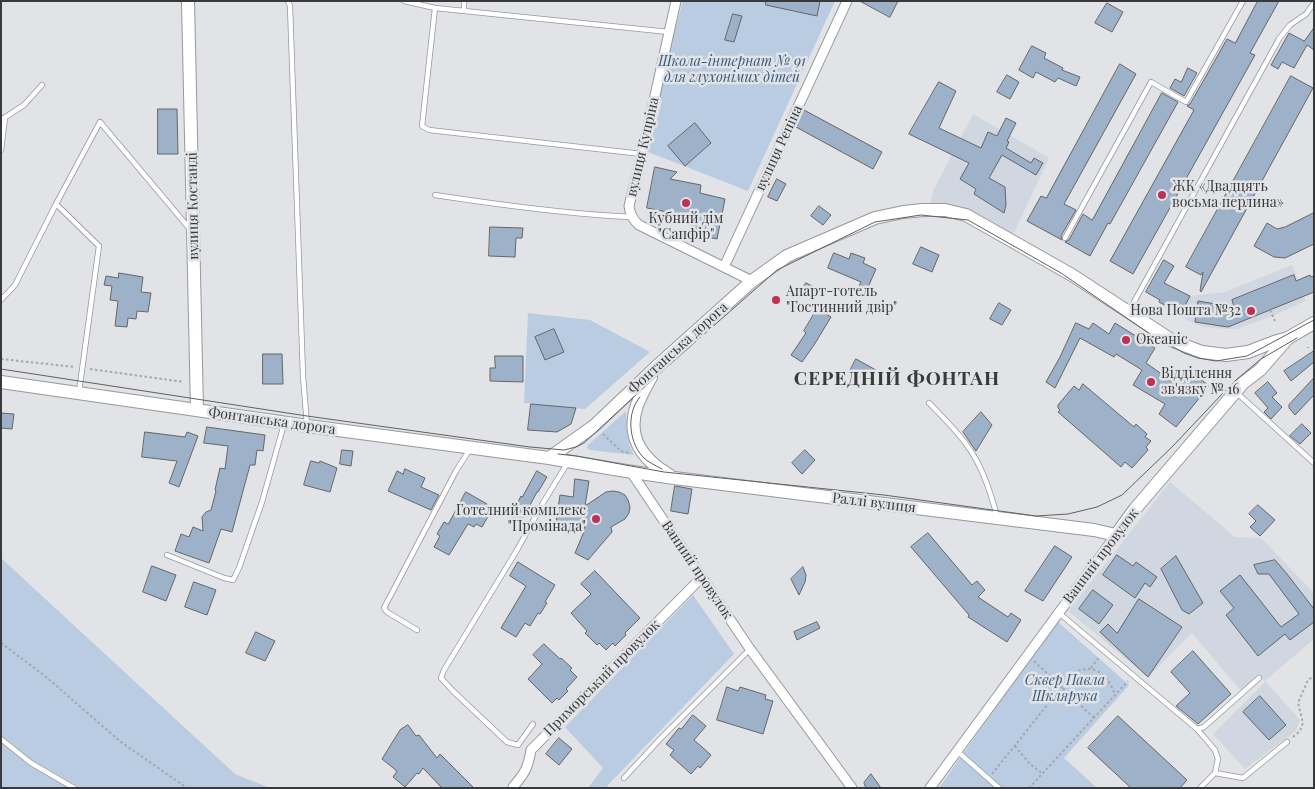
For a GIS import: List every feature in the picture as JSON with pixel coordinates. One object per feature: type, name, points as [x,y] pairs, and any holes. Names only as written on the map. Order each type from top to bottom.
[{"type":"main road","name":"вулиця Костанді","points":[[188,1],[197,410]]},
{"type":"main road","name":"Фонтанська дорога","points":[[1,382],[284,423],[549,458],[594,426],[752,281],[787,256],[875,218],[923,210],[945,210],[966,215],[1072,275],[1173,341],[1202,352],[1226,355],[1248,352],[1288,338],[1314,323]]},
{"type":"main road","name":"Ванний провулок","points":[[1116,535],[1135,510],[1240,388],[1260,370],[1288,338]]},
{"type":"main road","points":[[1235,354],[1247,360],[1250,366],[1249,373],[1240,388]]},
{"type":"main road","points":[[656,368],[637,404],[633,418],[636,442],[655,467],[674,478]]},
{"type":"main road","name":"Раллі вулиця","points":[[549,458],[674,478],[1094,530],[1116,535]]},
{"type":"street","name":"вулиця Купріна","points":[[676,1],[629,206],[632,217],[639,225],[752,281]]},
{"type":"street","name":"вулиця Рєпіна","points":[[724,267],[847,1]]},
{"type":"street","name":"Ванний провулок","points":[[631,472],[750,649],[852,788]]},
{"type":"street","name":"Ванний провулок","points":[[930,788],[1116,535]]},
{"type":"street","name":"Приморський провулок","points":[[513,787],[525,773],[530,761],[531,750],[702,577]]},
{"type":"lane","points":[[288,1],[290,6],[303,376],[308,426]]},
{"type":"lane","points":[[404,1],[435,8],[669,32]]},
{"type":"lane","points":[[464,1],[464,11]]},
{"type":"lane","points":[[1065,238],[1151,82],[1186,102],[1243,1]]},
{"type":"lane","points":[[1128,312],[1279,39],[1290,25],[1306,14],[1314,3]]},
{"type":"lane","points":[[435,8],[422,126],[430,130],[642,154]]},
{"type":"lane","points":[[1,150],[3,119],[24,105],[42,85]]},
{"type":"lane","points":[[1,300],[15,285],[100,122],[193,232]]},
{"type":"lane","points":[[435,195],[595,216],[632,217]]},
{"type":"lane","points":[[56,204],[99,246],[78,393]]},
{"type":"lane","points":[[1240,388],[1314,463]]},
{"type":"lane","points":[[929,403],[966,444],[977,462],[998,518]]},
{"type":"lane","points":[[167,555],[233,580],[259,510],[284,423]]},
{"type":"lane","points":[[417,630],[387,612],[384,608],[456,471],[471,448]]},
{"type":"lane","points":[[533,724],[518,745],[507,742],[452,691],[441,678],[568,461]]},
{"type":"lane","points":[[1058,612],[1197,729],[1215,750],[1218,759],[1216,773],[1200,788]]},
{"type":"lane","points":[[624,778],[660,738],[750,649]]},
{"type":"lane","points":[[1197,729],[1204,727],[1260,678]]},
{"type":"lane","points":[[1,739],[31,763],[74,788]]},
{"type":"lane","points":[[1216,773],[1243,778],[1287,742]]},
{"type":"lane","points":[[957,751],[999,788]]},
{"type":"path","points":[[1270,310],[1276,321]]},
{"type":"path","points":[[1,359],[196,384]]},
{"type":"path","points":[[1,643],[45,676],[121,742],[187,788]]},
{"type":"path","points":[[1091,668],[1104,651]]},
{"type":"path","points":[[1028,655],[1094,718]]},
{"type":"path","points":[[988,778],[1072,674],[1078,670],[1091,668],[1096,670],[1106,678],[1115,695]]},
{"type":"path","points":[[1029,788],[1133,676]]},
{"type":"path","points":[[1287,742],[1300,731],[1303,723],[1298,703],[1308,680],[1314,676]]},
{"type":"path","points":[[1015,746],[1030,764],[1043,774]]},
{"type":"shaded area","points":[[973,114],[1049,158],[1012,237],[930,205],[933,191]]},
{"type":"shaded area","points":[[1292,265],[1306,301],[1237,329],[1203,327],[1174,314],[1159,303],[1168,285],[1190,296],[1225,292]]},
{"type":"shaded area","points":[[1170,482],[1235,537],[1261,538],[1314,593],[1314,639],[1265,681],[1300,720],[1296,731],[1245,769],[1213,734],[1265,682],[1260,675],[1241,691],[1192,633],[1148,677],[1068,611]]},
{"type":"green space","name":"Школа-інтернат № 91 для глухонімих дітей","points":[[683,1],[835,1],[748,191],[648,152],[662,101],[656,96]]},
{"type":"green space","points":[[528,313],[590,320],[650,352],[585,409],[524,403]]},
{"type":"green space","points":[[626,411],[628,439],[634,455],[590,450],[587,448],[588,445]]},
{"type":"green space","points":[[1,558],[235,774],[270,788],[1,788]]},
{"type":"green space","points":[[693,595],[734,654],[607,786],[609,788],[588,788],[603,768],[565,727]]},
{"type":"green space","name":"Сквер Павла Шклярука","points":[[1057,621],[1129,685],[1064,758],[1097,788],[939,788]]},
{"type":"building","points":[[766,1],[820,1],[817,16],[766,5]]},
{"type":"building","points":[[860,1],[898,1],[890,17]]},
{"type":"building","name":"ЖК «Двадцять восьма перлина»","points":[[1258,1],[1279,1],[1250,53],[1255,55],[1133,274],[1110,261],[1194,110],[1187,106],[1190,104],[1227,39],[1235,43]]},
{"type":"building","points":[[1107,3],[1123,12],[1112,32],[1095,23]]},
{"type":"building","points":[[733,14],[742,16],[734,42],[725,40]]},
{"type":"building","points":[[1314,28],[1314,50],[1307,45],[1294,68],[1282,62],[1278,69],[1271,65],[1289,33],[1304,41]]},
{"type":"building","points":[[1032,46],[1046,53],[1044,58],[1063,68],[1062,70],[1080,77],[1076,86],[1058,78],[1055,82],[1036,72],[1033,78],[1019,70]]},
{"type":"building","points":[[1120,64],[1136,74],[1064,204],[1076,210],[1061,236],[1062,240],[1027,221],[1041,196],[1046,198]]},
{"type":"building","points":[[1188,68],[1197,73],[1184,96],[1170,88],[1175,79],[1181,82]]},
{"type":"building","points":[[1007,75],[1019,82],[1010,99],[997,92]]},
{"type":"building","points":[[1291,76],[1313,88],[1201,292],[1203,272],[1201,275],[1186,267]]},
{"type":"building","points":[[939,82],[956,91],[939,128],[981,148],[988,132],[997,136],[1006,118],[1016,123],[1007,141],[1009,142],[1006,148],[1031,163],[1034,158],[1043,163],[1036,175],[1002,155],[989,178],[1005,187],[1006,205],[1004,213],[974,194],[976,189],[960,179],[969,163],[909,134]]},
{"type":"building","points":[[1162,93],[1178,102],[1090,256],[1065,242],[1069,240],[1083,214],[1092,220]]},
{"type":"building","points":[[158,109],[177,109],[178,154],[158,154]]},
{"type":"building","points":[[804,110],[882,152],[873,169],[796,127]]},
{"type":"building","points":[[695,123],[711,143],[685,166],[668,146]]},
{"type":"building","name":"Кубний дім \"Сапфір\"","points":[[655,167],[677,172],[670,179],[701,185],[700,193],[725,199],[717,239],[693,234],[694,226],[665,219],[667,212],[647,208]]},
{"type":"building","points":[[777,179],[786,184],[777,201],[768,197]]},
{"type":"building","points":[[819,206],[831,215],[823,225],[811,216]]},
{"type":"building","points":[[1314,213],[1314,244],[1285,258],[1274,257],[1254,246],[1267,223],[1277,229]]},
{"type":"building","points":[[490,227],[523,228],[522,238],[516,238],[515,257],[489,256]]},
{"type":"building","points":[[921,247],[939,255],[932,272],[913,264]]},
{"type":"building","points":[[834,253],[849,259],[851,253],[865,258],[863,263],[876,269],[866,292],[858,288],[861,282],[828,268]]},
{"type":"building","points":[[1164,260],[1174,266],[1164,283],[1190,296],[1181,313],[1159,302],[1160,300],[1146,292]]},
{"type":"building","points":[[119,273],[143,277],[141,292],[151,293],[148,312],[137,311],[136,319],[128,318],[127,327],[115,326],[118,301],[110,300],[112,286],[104,285],[106,276],[118,278]]},
{"type":"building","points":[[1294,275],[1296,281],[1310,275],[1311,277],[1314,276],[1314,292],[1228,327],[1195,322],[1198,301],[1234,307],[1232,300]]},
{"type":"building","points":[[806,283],[816,288],[811,298],[800,293]]},
{"type":"building","points":[[999,303],[1011,310],[1002,325],[990,319]]},
{"type":"building","points":[[817,309],[831,317],[802,362],[791,355],[806,333],[804,331]]},
{"type":"building","points":[[1076,323],[1089,329],[1093,323],[1109,334],[1115,323],[1155,348],[1146,363],[1177,385],[1188,369],[1209,386],[1176,427],[1159,414],[1165,404],[1133,385],[1142,370],[1116,354],[1114,357],[1080,338],[1055,388],[1046,382]]},
{"type":"building","points":[[554,329],[564,352],[545,360],[535,337]]},
{"type":"building","points":[[1314,351],[1314,362],[1291,381],[1284,371]]},
{"type":"building","points":[[263,354],[282,354],[283,384],[263,384]]},
{"type":"building","points":[[495,356],[523,356],[523,382],[490,381],[490,368],[495,368]]},
{"type":"building","points":[[856,359],[876,370],[869,382],[850,371]]},
{"type":"building","points":[[1314,378],[1314,395],[1295,415],[1289,408],[1289,405]]},
{"type":"building","points":[[1268,382],[1277,393],[1272,397],[1282,407],[1271,419],[1264,412],[1268,408],[1255,393]]},
{"type":"building","points":[[1083,384],[1134,427],[1136,424],[1147,434],[1145,437],[1151,441],[1146,447],[1148,450],[1132,468],[1125,462],[1121,467],[1058,412],[1060,410],[1058,405],[1074,386],[1079,390]]},
{"type":"building","points":[[531,404],[576,408],[571,424],[557,432],[528,430]]},
{"type":"building","points":[[981,412],[992,425],[976,451],[963,432]]},
{"type":"building","points":[[1,413],[14,414],[12,429],[1,428]]},
{"type":"building","points":[[1302,424],[1311,433],[1300,444],[1290,436]]},
{"type":"building","points":[[207,427],[265,435],[263,451],[257,450],[255,465],[250,465],[232,532],[221,529],[209,563],[175,551],[181,534],[189,537],[193,527],[203,531],[202,517],[211,510],[220,468],[225,469],[228,446],[204,443]]},
{"type":"building","points":[[145,432],[185,437],[187,432],[198,436],[179,487],[169,483],[177,461],[142,457]]},
{"type":"building","points":[[342,450],[353,451],[351,466],[340,464]]},
{"type":"building","points":[[805,450],[815,460],[802,474],[792,463]]},
{"type":"building","points":[[311,461],[319,463],[320,461],[337,468],[330,492],[304,485]]},
{"type":"building","points":[[405,469],[425,478],[421,487],[439,495],[431,510],[388,491],[397,471],[403,474]]},
{"type":"building","points":[[537,471],[547,477],[521,522],[511,516]]},
{"type":"building","points":[[575,479],[589,481],[585,506],[606,492],[613,491],[625,495],[630,507],[625,519],[611,527],[612,532],[588,560],[575,553],[585,525],[556,522],[560,495],[573,497]]},
{"type":"building","points":[[675,486],[692,489],[688,514],[671,511]]},
{"type":"building","points":[[466,492],[487,504],[484,510],[490,513],[482,527],[476,524],[474,527],[468,524],[449,555],[434,547],[440,536],[437,534],[444,522],[448,524]]},
{"type":"building","points":[[1258,505],[1275,520],[1260,536],[1250,527],[1256,521],[1249,514]]},
{"type":"building","points":[[928,533],[972,585],[977,581],[985,590],[978,597],[1008,617],[1011,613],[1021,620],[1007,642],[968,617],[969,615],[911,547]]},
{"type":"building","points":[[1055,546],[1072,557],[1043,601],[1025,591]]},
{"type":"building","points":[[1117,555],[1133,566],[1136,562],[1157,577],[1150,587],[1145,583],[1135,598],[1103,575]]},
{"type":"building","points":[[1176,556],[1203,603],[1189,614],[1182,610],[1161,569]]},
{"type":"building","points":[[1275,560],[1314,609],[1314,622],[1290,640],[1285,634],[1258,656],[1226,615],[1234,608],[1220,591],[1240,575],[1281,627],[1299,614],[1269,574],[1258,574],[1254,565]]},
{"type":"building","points":[[518,562],[555,585],[540,614],[538,613],[530,626],[525,623],[516,637],[501,628],[526,586],[510,576]]},
{"type":"building","points":[[152,566],[176,575],[166,601],[143,592]]},
{"type":"building","points":[[803,567],[806,575],[805,582],[799,595],[791,579]]},
{"type":"building","points":[[595,571],[640,618],[615,646],[613,643],[606,650],[599,643],[597,645],[585,633],[587,631],[571,613],[591,594],[581,584]]},
{"type":"building","points":[[194,582],[216,590],[207,615],[185,607]]},
{"type":"building","points":[[1093,590],[1113,605],[1099,624],[1079,609]]},
{"type":"building","points":[[1139,599],[1182,627],[1148,677],[1100,632],[1108,624],[1117,633]]},
{"type":"building","points":[[817,622],[820,628],[797,640],[794,632]]},
{"type":"building","points":[[256,632],[275,641],[265,661],[246,653]]},
{"type":"building","points":[[544,644],[572,668],[570,670],[577,677],[566,689],[568,691],[559,700],[557,698],[552,703],[528,679],[542,664],[533,655]]},
{"type":"building","points":[[1193,651],[1231,694],[1198,724],[1176,706],[1190,693],[1171,672]]},
{"type":"building","points":[[727,687],[738,691],[740,687],[766,695],[765,699],[773,701],[763,734],[717,720]]},
{"type":"building","points":[[1260,696],[1286,725],[1269,740],[1243,712]]},
{"type":"building","points":[[693,715],[706,726],[694,740],[711,755],[700,768],[698,766],[691,774],[670,755],[674,750],[666,744]]},
{"type":"building","points":[[1118,716],[1187,780],[1180,788],[1131,788],[1088,748]]},
{"type":"building","points":[[408,725],[416,736],[419,735],[437,758],[440,754],[474,788],[442,788],[423,768],[405,787],[393,777],[397,771],[382,759],[400,730]]},
{"type":"building","points":[[559,738],[572,749],[559,765],[546,754]]},
{"type":"building","points":[[871,774],[881,788],[866,788],[864,783]]},
{"type":"tram line","points":[[1,369],[307,416],[564,450],[584,443],[777,270],[875,222],[921,215],[968,220],[1061,273],[1150,334],[1184,353],[1198,358],[1216,361],[1247,356],[1314,320]]},
{"type":"tram line","points":[[558,454],[664,472],[884,495],[1036,516],[1068,514],[1097,507],[1122,495],[1173,446],[1236,380],[1261,359],[1297,338]]},
{"type":"tram line","points":[[640,397],[631,419],[634,443],[644,458],[662,469]]},
{"type":"place","name":"ЖК «Двадцять восьма перлина»","points":[[1162,195]]},
{"type":"place","name":"Кубний дім \"Сапфір\"","points":[[686,203]]},
{"type":"place","name":"Апарт-готель \"Гостинний двір\"","points":[[776,300]]},
{"type":"place","name":"Нова Пошта №32","points":[[1251,311]]},
{"type":"place","name":"Океаніс","points":[[1126,340]]},
{"type":"place","name":"Відділення зв'язку № 16","points":[[1151,382]]},
{"type":"place","name":"Готелний комплекс \"Промінада\"","points":[[596,519]]},
{"type":"district","name":"СЕРЕДНІЙ ФОНТАН","points":[[897,379]]}]
